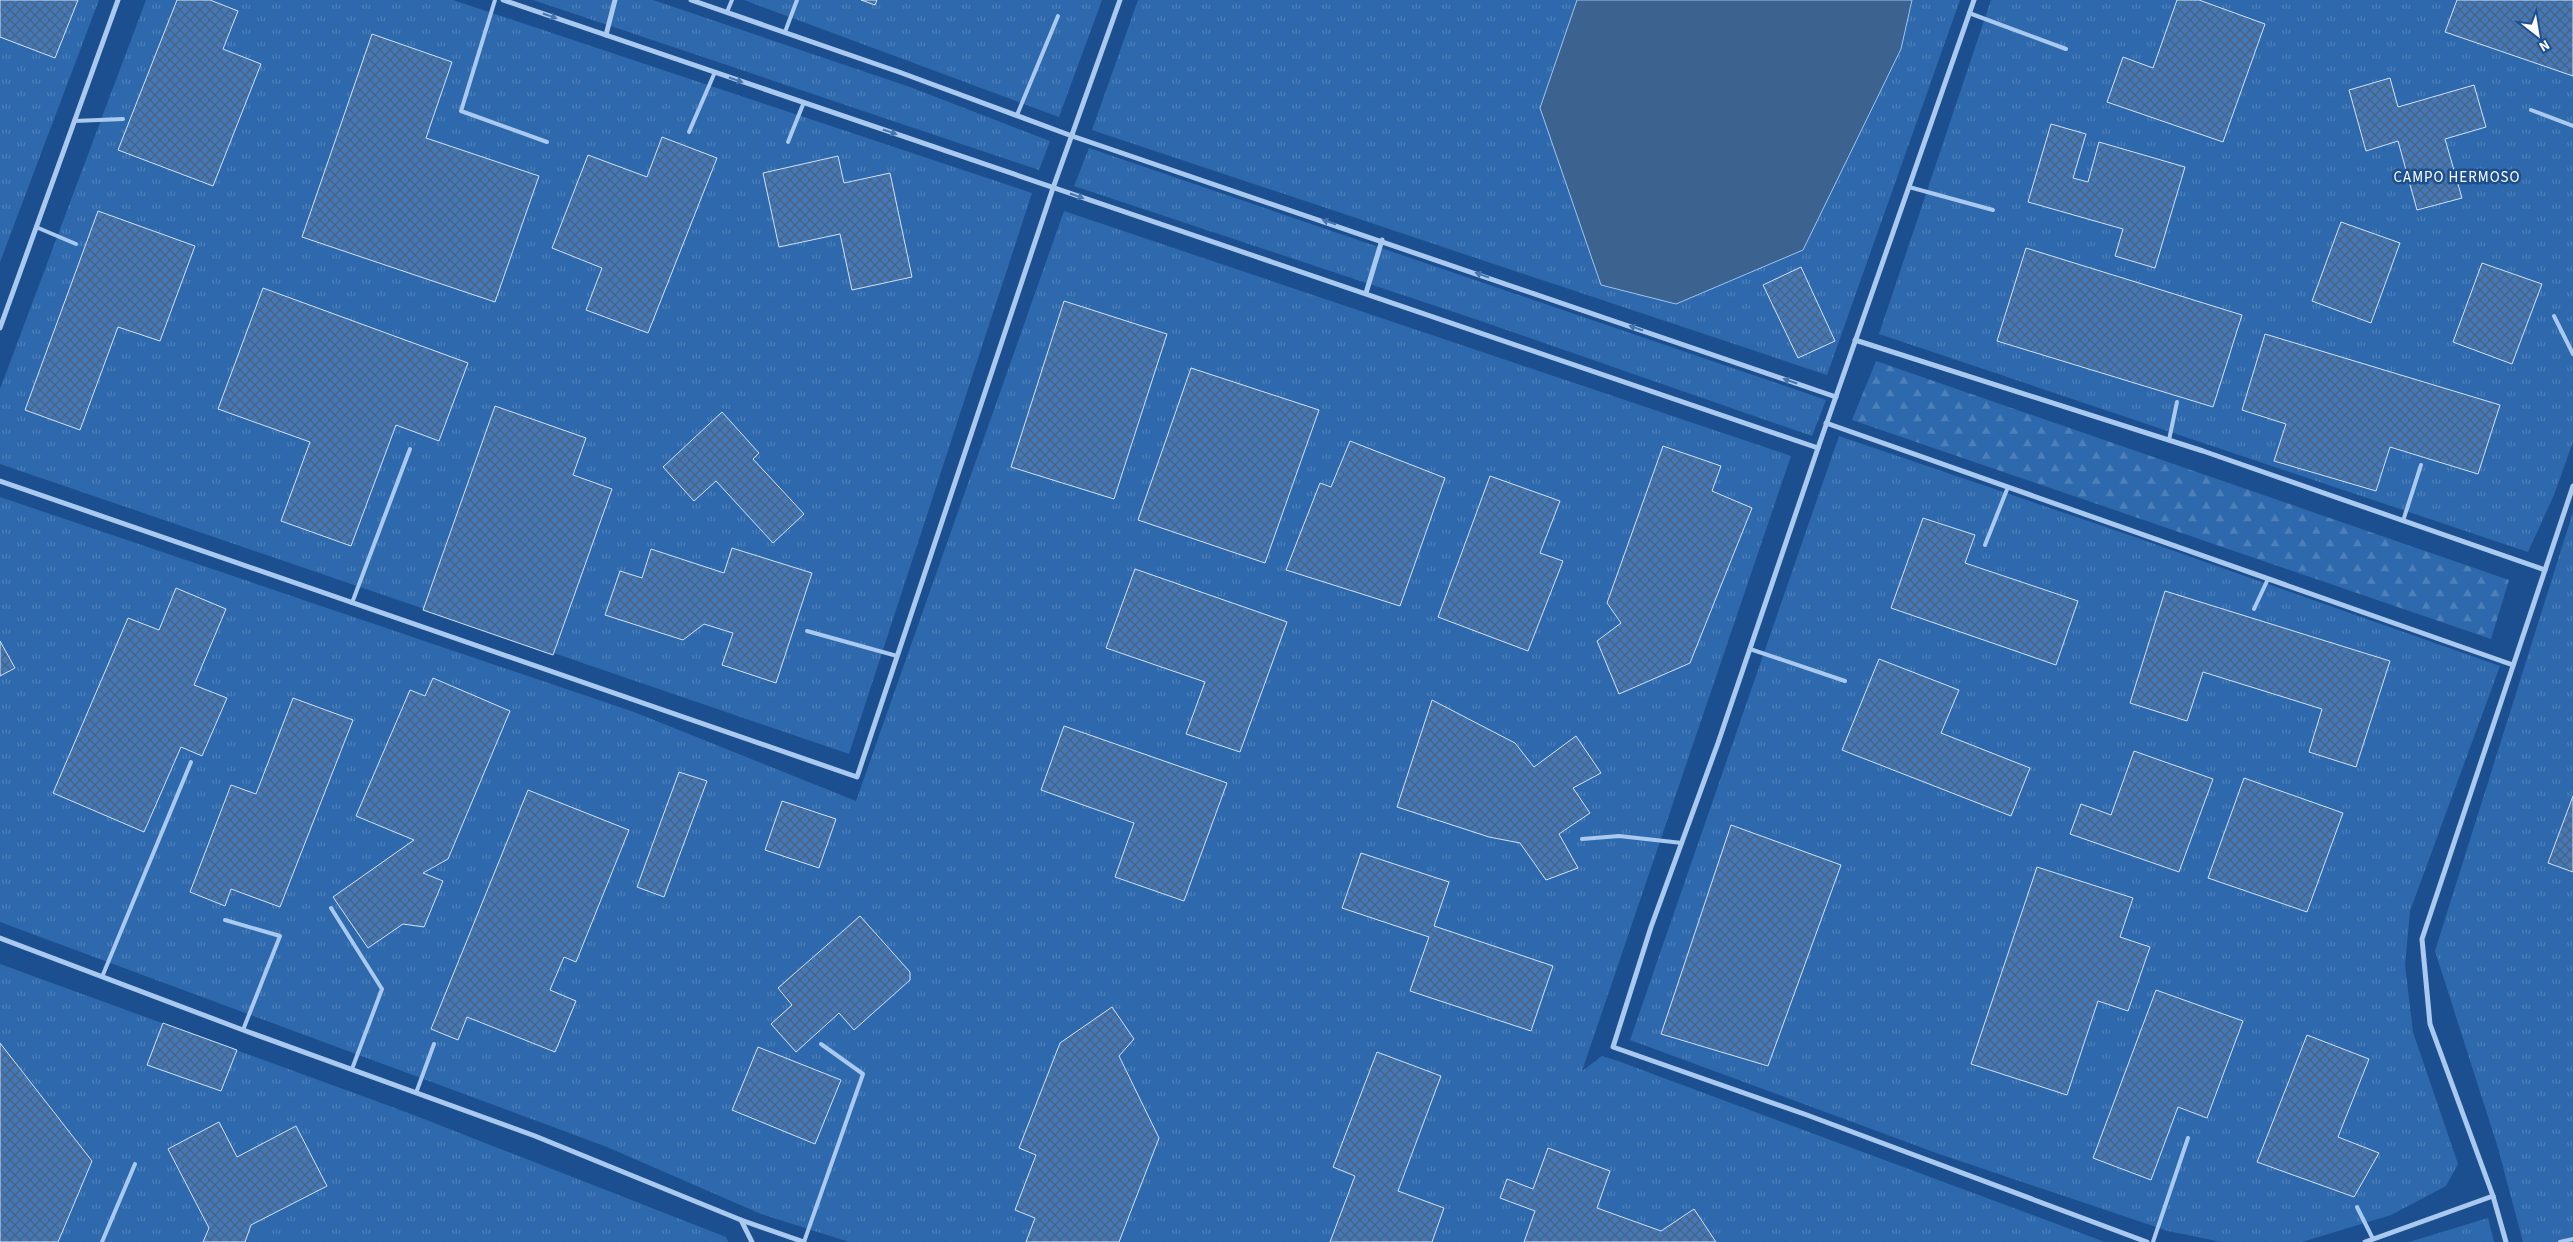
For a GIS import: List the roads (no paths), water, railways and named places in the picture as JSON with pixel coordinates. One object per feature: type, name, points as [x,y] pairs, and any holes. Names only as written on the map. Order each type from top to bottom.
[{"type":"street","points":[[0,328],[118,0]]},
{"type":"street","points":[[504,0],[1818,448]]},
{"type":"street","points":[[606,35],[615,0]]},
{"type":"street","points":[[691,0],[1018,115],[1072,136],[1382,240],[1836,397]]},
{"type":"street","points":[[0,481],[857,777],[1053,188],[1120,0]]},
{"type":"street","points":[[1974,0],[1826,423],[1750,649],[1651,927],[1613,1048],[1807,1115],[2147,1242]]},
{"type":"street","points":[[1366,294],[1382,240]]},
{"type":"street","points":[[1855,340],[2169,440],[2545,570]]},
{"type":"street","points":[[1826,423],[2513,665]]},
{"type":"street","points":[[2506,1242],[2493,1196],[2430,1024],[2422,939],[2573,486]]},
{"type":"street","points":[[0,938],[243,1030],[535,1136],[741,1220],[804,1242]]},
{"type":"street","points":[[2365,1242],[2493,1196]]},
{"type":"street","points":[[741,1220],[752,1242]]},
{"type":"lane","points":[[495,0],[461,111],[547,142]]},
{"type":"lane","points":[[727,12],[732,0]]},
{"type":"lane","points":[[785,32],[797,0]]},
{"type":"lane","points":[[1970,13],[2066,48]]},
{"type":"lane","points":[[1018,115],[1058,16]]},
{"type":"lane","points":[[688,132],[715,72]]},
{"type":"lane","points":[[788,142],[804,102]]},
{"type":"lane","points":[[2531,110],[2573,126]]},
{"type":"lane","points":[[74,121],[123,119]]},
{"type":"lane","points":[[1909,187],[1993,210]]},
{"type":"lane","points":[[36,227],[76,244]]},
{"type":"lane","points":[[2554,316],[2573,354]]},
{"type":"lane","points":[[2169,440],[2177,402]]},
{"type":"lane","points":[[352,603],[410,449]]},
{"type":"lane","points":[[2403,521],[2421,465]]},
{"type":"lane","points":[[1985,545],[2008,487]]},
{"type":"lane","points":[[2254,609],[2268,579]]},
{"type":"lane","points":[[807,631],[898,656]]},
{"type":"lane","points":[[1750,649],[1845,681]]},
{"type":"lane","points":[[102,977],[191,762]]},
{"type":"lane","points":[[1582,839],[1619,836],[1682,843]]},
{"type":"lane","points":[[331,908],[382,990],[352,1069]]},
{"type":"lane","points":[[225,920],[280,936],[243,1030]]},
{"type":"lane","points":[[416,1093],[434,1044]]},
{"type":"lane","points":[[804,1242],[863,1074],[820,1044]]},
{"type":"lane","points":[[2153,1242],[2188,1138]]},
{"type":"lane","points":[[102,1242],[135,1164]]},
{"type":"lane","points":[[2357,1207],[2373,1239]]},
{"type":"lane","points":[[2560,1242],[2573,1239]]},
{"type":"district","name":"CAMPO HERMOSO","points":[[2457,177]]}]
